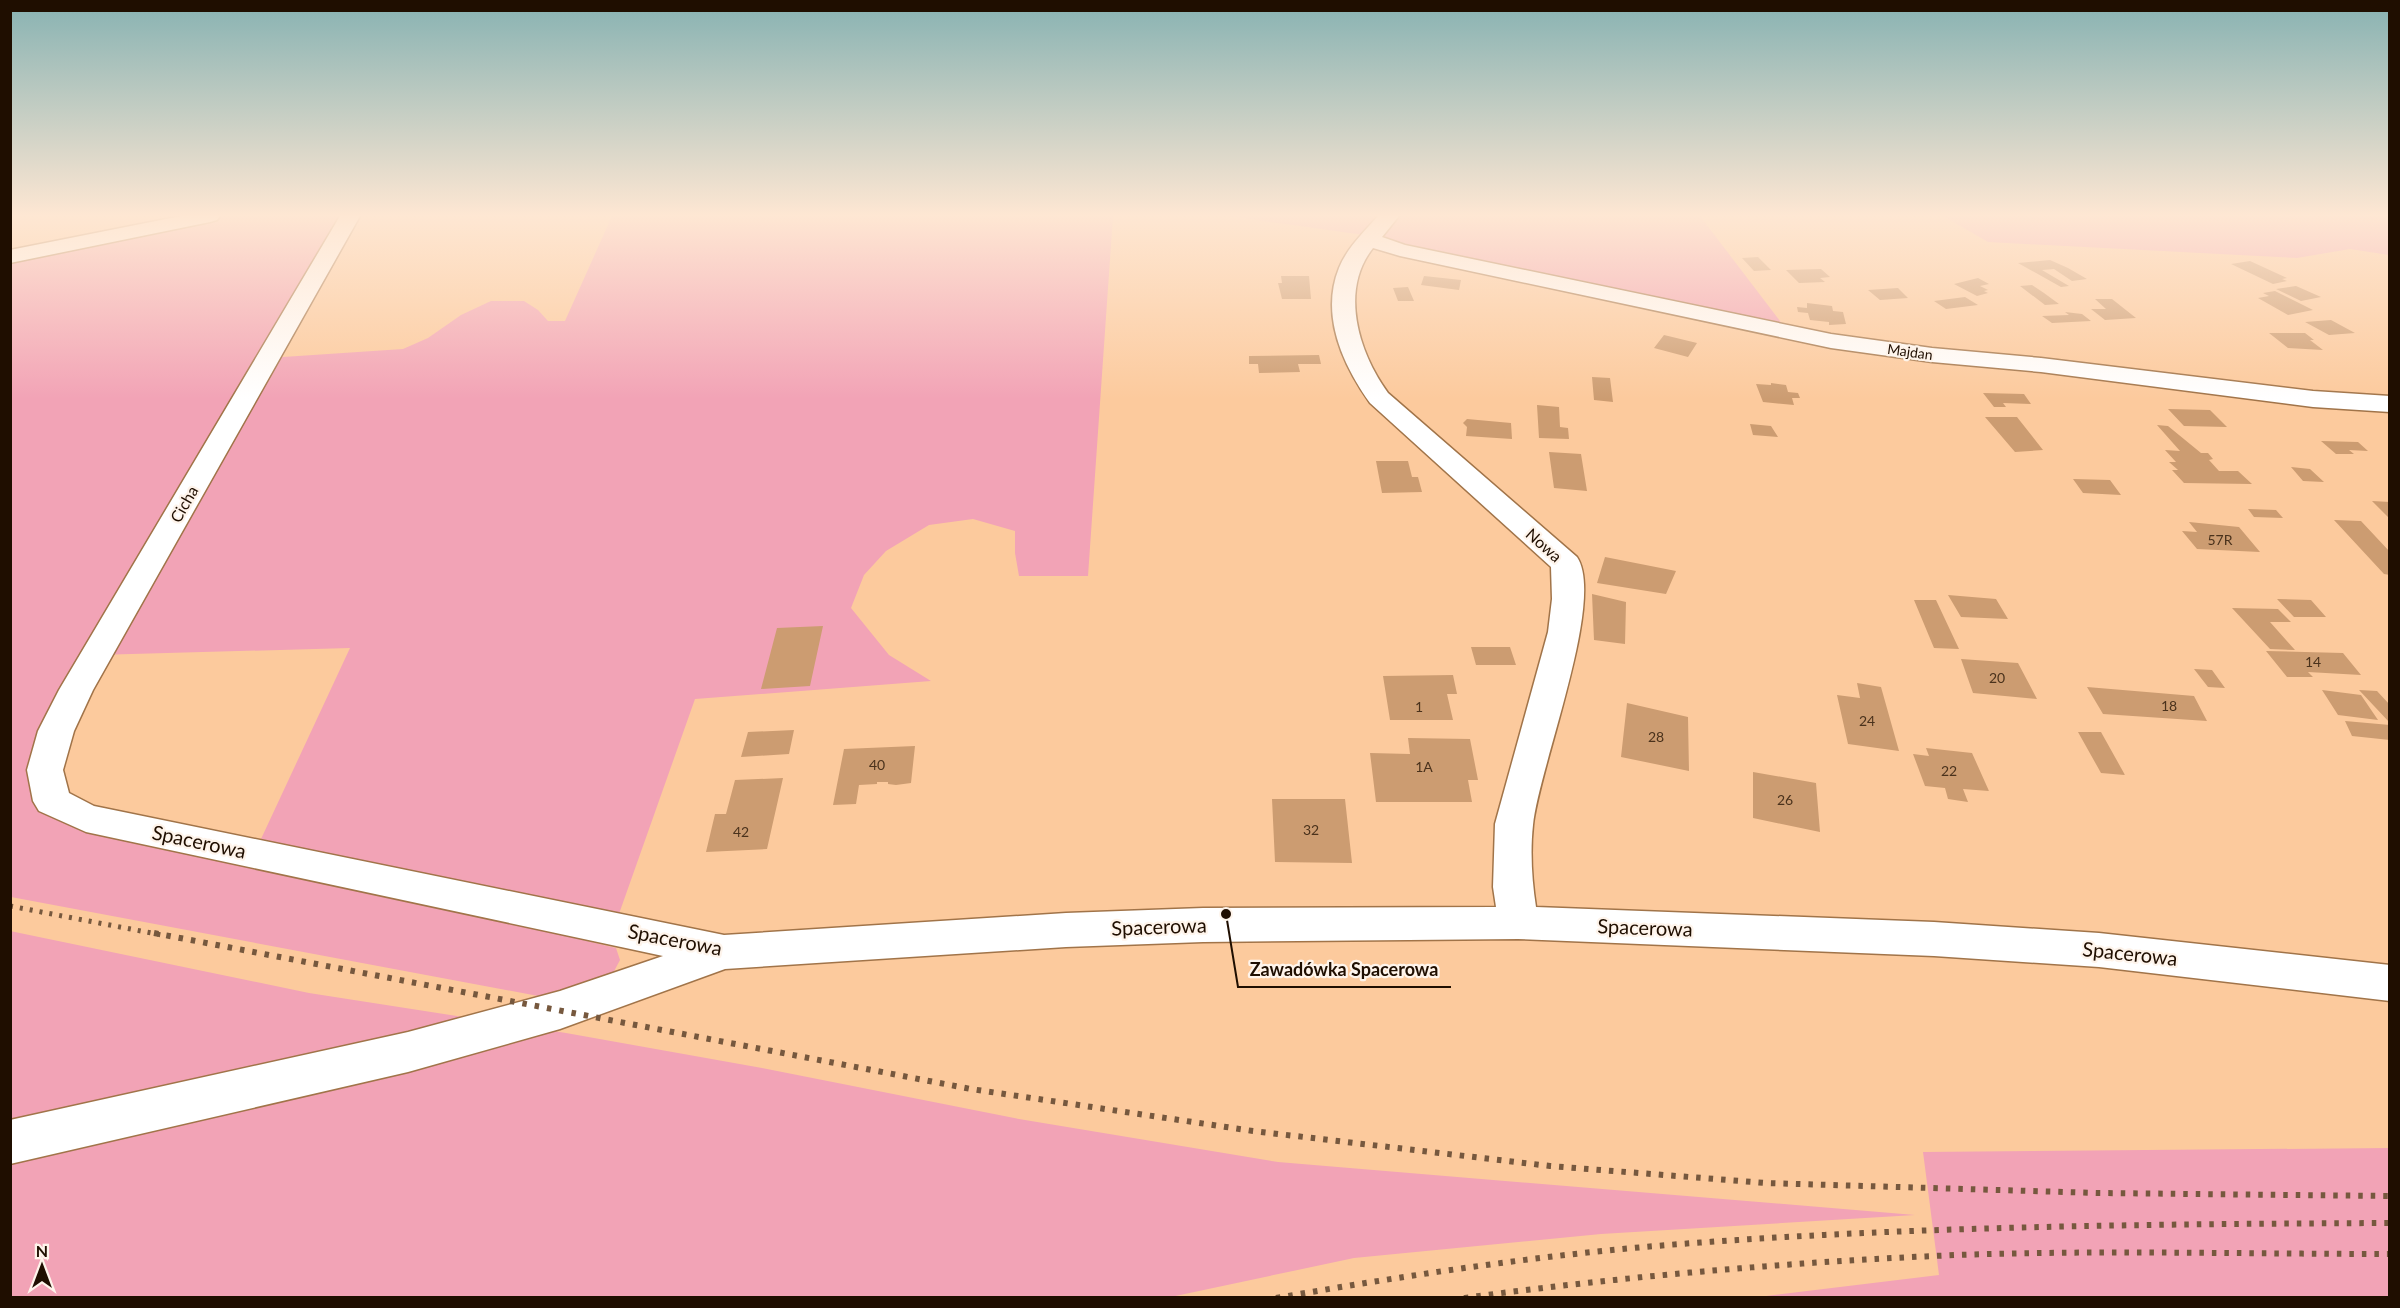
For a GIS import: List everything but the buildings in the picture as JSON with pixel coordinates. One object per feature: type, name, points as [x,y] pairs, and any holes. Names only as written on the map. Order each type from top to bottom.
[{"type":"street","name":"Cicha","points":[[52,801],[45,770],[56,731],[76,690],[315,277]]},
{"type":"street","name":"Nowa","points":[[1347,277],[1344,287],[1344,305],[1355,354],[1367,382],[1379,398],[1566,564],[1568,599],[1563,632],[1514,824],[1513,887],[1518,923]]},
{"type":"street","name":"Majdan","points":[[1527,277],[1830,341],[2313,399],[2390,404]]},
{"type":"street","name":"Spacerowa","points":[[52,801],[86,818],[724,952],[1066,930],[1203,925],[1518,923],[1934,939],[2099,950],[2390,983]]},
{"type":"street","points":[[10,1142],[408,1052],[560,1010],[724,952]]},
{"type":"shaded area","points":[[10,277],[305,277],[98,651],[268,358],[403,349],[428,338],[461,315],[491,301],[524,301],[538,310],[548,321],[565,321],[585,277],[1109,277],[1088,576],[1019,576],[1015,553],[1015,531],[973,519],[929,525],[886,551],[864,575],[851,608],[889,655],[931,681],[695,699],[614,928],[254,854],[350,648],[96,655],[45,770],[86,818],[616,948],[620,960],[611,977],[554,999],[11,897]]},
{"type":"shaded area","points":[[1560,277],[1746,277],[1783,325]]},
{"type":"shaded area","points":[[10,931],[309,993],[566,1033],[762,1068],[1019,1119],[1278,1162],[1915,1215],[1601,1234],[1354,1258],[1166,1298],[11,1297]]},
{"type":"shaded area","points":[[2389,1148],[2389,1297],[1758,1297],[1939,1275],[1923,1152]]},
{"type":"railway","points":[[10,906],[162,935]]},
{"type":"railway","points":[[154,933],[971,1089],[1253,1131],[1550,1166],[1766,1183],[2098,1193],[2390,1196]]},
{"type":"railway","points":[[1276,1298],[1484,1265],[1589,1252],[1781,1237],[1955,1229],[2390,1223]]},
{"type":"railway","points":[[1464,1298],[1709,1271],[1956,1255],[2119,1252],[2390,1254]]},
{"type":"place","name":"Zawadówka Spacerowa","points":[[1226,914]]}]
